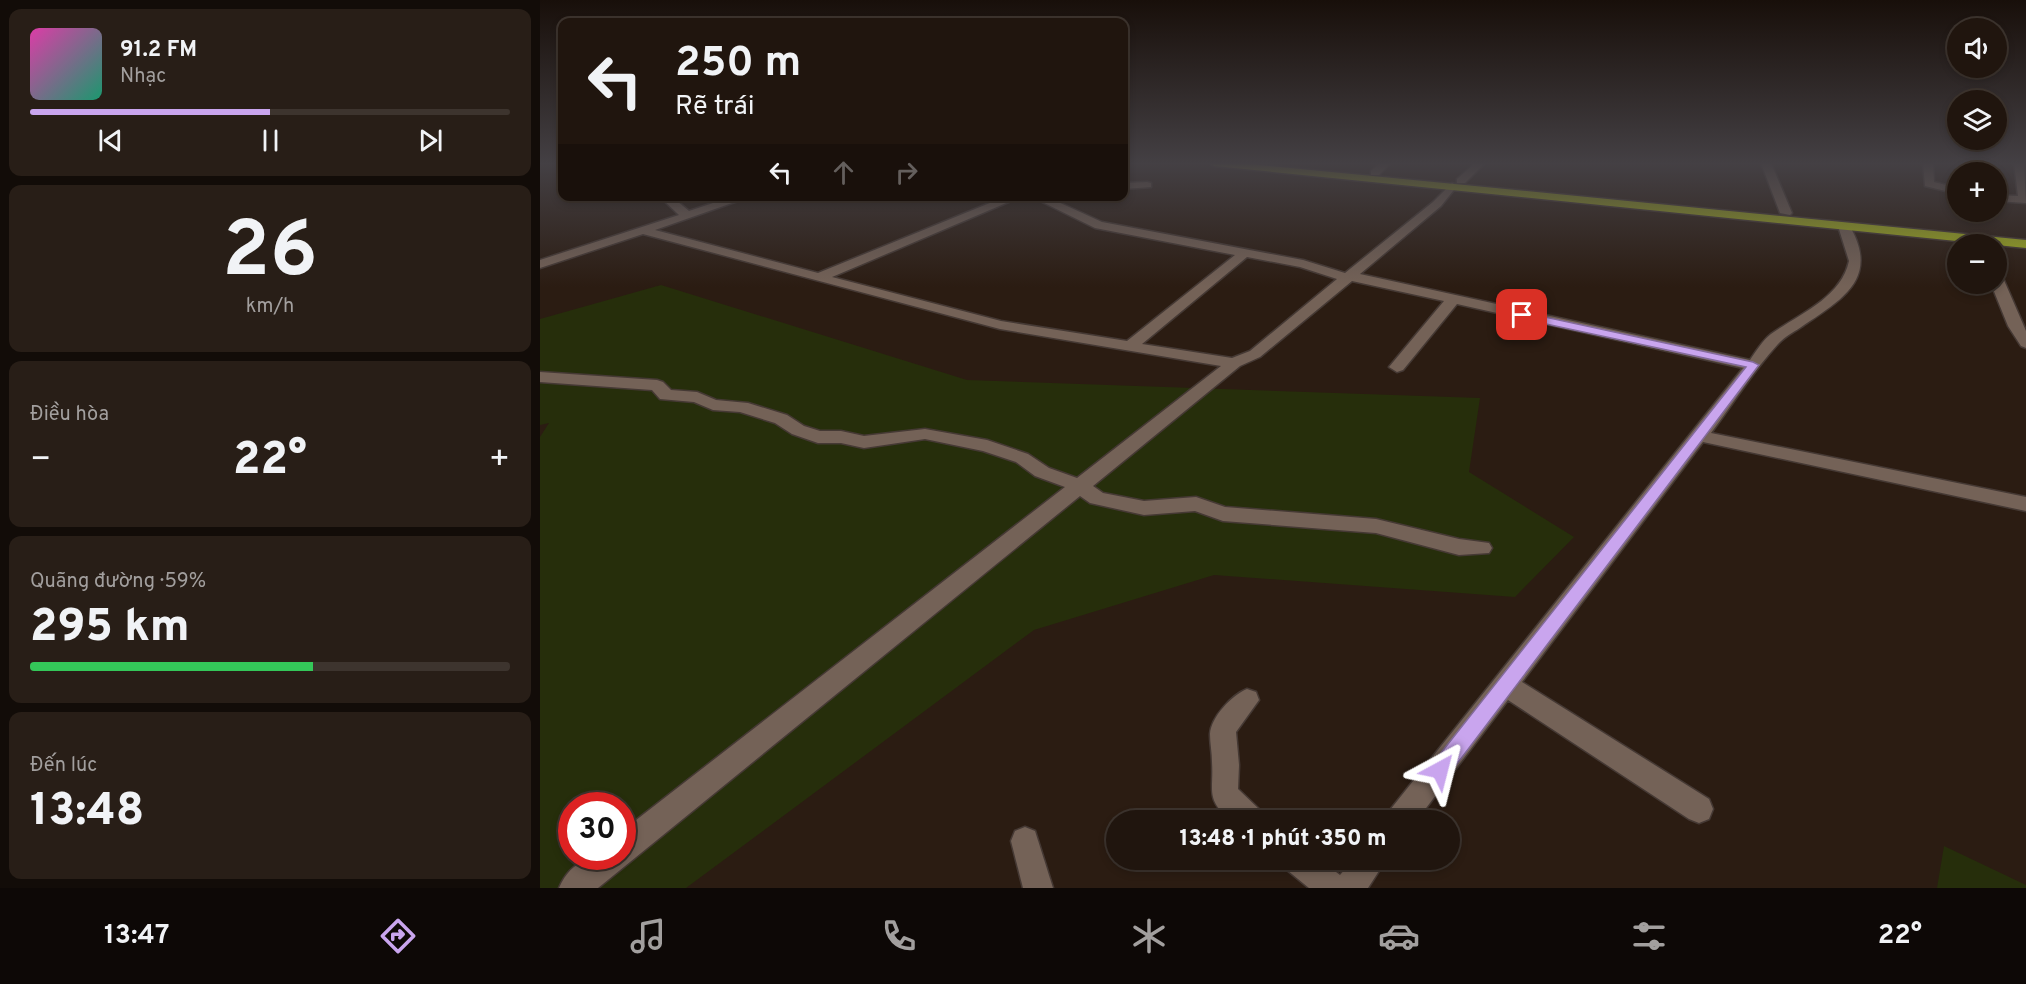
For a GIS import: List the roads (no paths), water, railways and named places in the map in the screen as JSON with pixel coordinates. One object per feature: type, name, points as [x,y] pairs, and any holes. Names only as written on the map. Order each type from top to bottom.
[{"type":"highway","points":[[1645,204],[1947,238]]},
{"type":"highway","points":[[1689,204],[2026,237]]},
{"type":"highway","points":[[2007,243],[2026,244]]},
{"type":"street","points":[[674,204],[686,215]]},
{"type":"street","points":[[540,264],[720,204]]},
{"type":"street","points":[[822,276],[997,204]]},
{"type":"street","points":[[1054,204],[1099,225],[1303,264],[1348,277],[1753,365]]},
{"type":"street","points":[[636,839],[1078,485],[1234,363],[1255,354],[1436,204]]},
{"type":"street","points":[[1783,204],[1786,213]]},
{"type":"street","points":[[1409,810],[1774,339],[1823,305],[1851,280],[1856,261],[1844,226]]},
{"type":"street","points":[[644,231],[822,276],[1000,325],[1234,363]]},
{"type":"street","points":[[1130,346],[1246,252]]},
{"type":"street","points":[[2002,294],[2015,326],[2026,343]]},
{"type":"street","points":[[1397,367],[1453,300]]},
{"type":"street","points":[[540,377],[657,385],[666,396],[697,397],[713,405],[742,407],[781,419],[798,430],[818,437],[841,437],[864,442],[925,434],[955,438],[1022,458],[1042,472],[1078,485],[1103,500],[1144,508],[1196,504],[1223,514],[1376,525],[1460,547],[1482,548]]},
{"type":"street","points":[[1699,436],[2026,504]]},
{"type":"street","points":[[1506,686],[1699,809]]},
{"type":"street","points":[[1239,810],[1230,802],[1224,791],[1226,765],[1223,732],[1228,722],[1247,700]]},
{"type":"street","points":[[1024,841],[1038,888]]},
{"type":"street","points":[[574,888],[596,870]]},
{"type":"street","points":[[1310,870],[1333,888]]},
{"type":"street","points":[[1349,888],[1363,870]]}]
